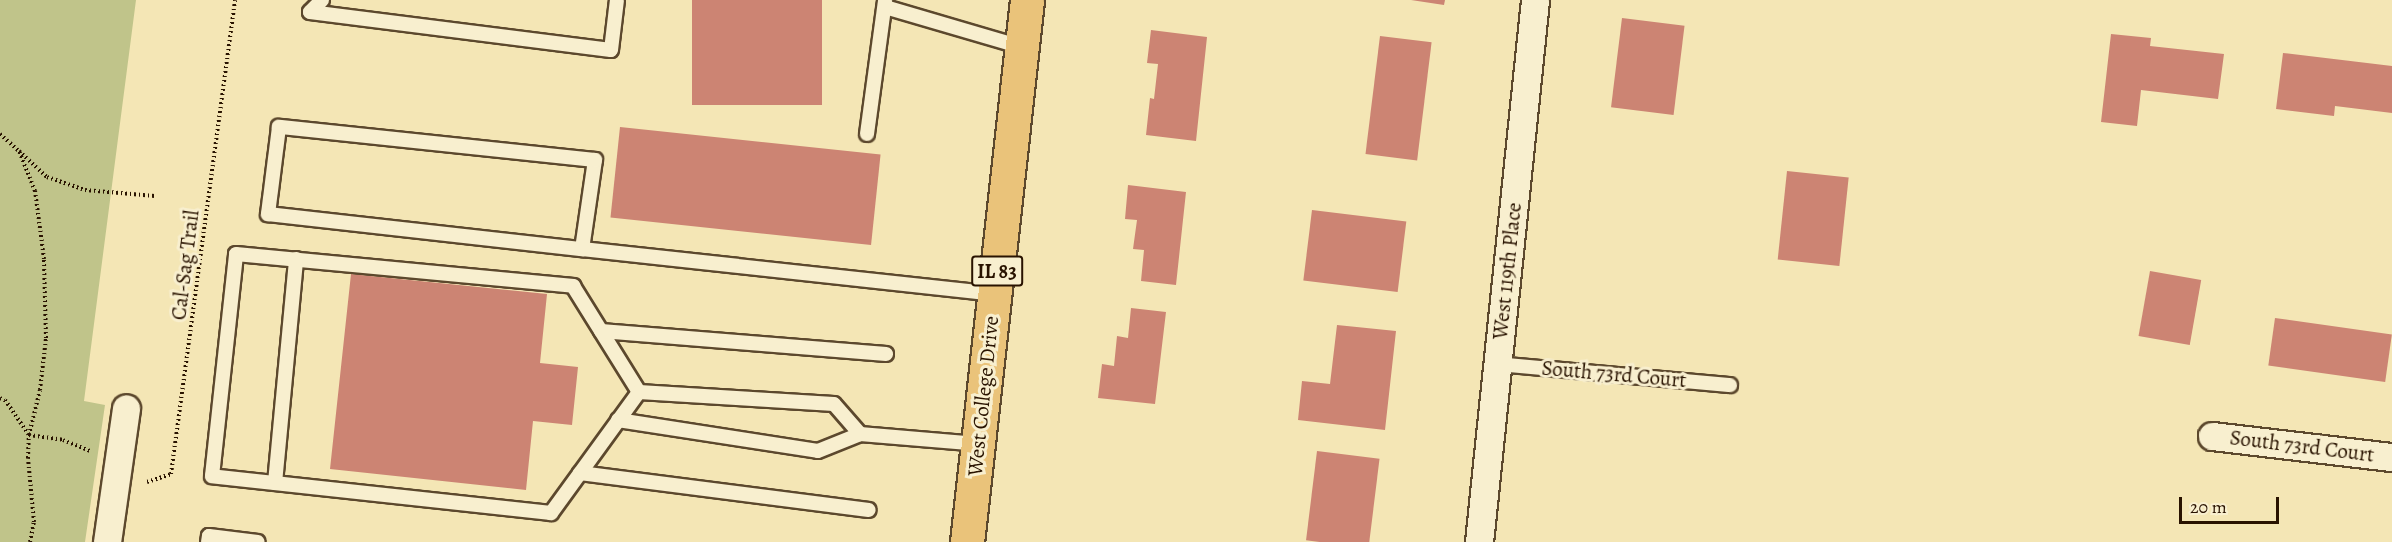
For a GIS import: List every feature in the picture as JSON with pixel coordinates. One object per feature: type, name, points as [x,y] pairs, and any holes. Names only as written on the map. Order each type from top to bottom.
[{"type":"main road","name":"West College Drive","points":[[967,542],[1027,0]]},
{"type":"street","name":"West 119th Place","points":[[1479,542],[1535,0]]},
{"type":"street","points":[[107,542],[126,408]]},
{"type":"street","name":"South 73rd Court","points":[[2212,436],[2392,457]]},
{"type":"lane","points":[[322,0],[310,12],[611,51],[617,0]]},
{"type":"lane","points":[[867,134],[885,4],[1022,47]]},
{"type":"lane","points":[[582,249],[595,160],[279,128],[268,214],[582,249],[994,294]]},
{"type":"lane","points":[[236,254],[573,286],[639,392],[551,513],[212,476],[236,254]]},
{"type":"lane","points":[[275,483],[296,260]]},
{"type":"lane","points":[[600,331],[886,354]]},
{"type":"lane","name":"South 73rd Court","points":[[1497,364],[1730,385]]},
{"type":"lane","points":[[639,392],[834,404],[860,434]]},
{"type":"lane","points":[[618,420],[818,451],[860,434],[978,444]]},
{"type":"lane","points":[[580,473],[870,510]]},
{"type":"lane","points":[[208,542],[209,536],[258,542]]},
{"type":"path","name":"Cal-Sag Trail","points":[[115,492],[171,474],[235,0]]},
{"type":"path","points":[[0,135],[47,177],[85,190],[155,196]]},
{"type":"path","points":[[19,151],[35,191],[44,259],[46,338],[40,390],[29,435],[28,458],[34,522],[30,542]]},
{"type":"path","points":[[0,398],[5,400],[29,435],[63,440],[101,455],[119,458]]},
{"type":"green space","points":[[0,0],[136,0],[84,401],[105,405],[85,542],[0,542]]},
{"type":"building","points":[[692,0],[822,0],[822,105],[692,105]]},
{"type":"building","points":[[1411,0],[1445,0],[1444,5]]},
{"type":"building","points":[[1622,18],[1685,26],[1674,115],[1611,107]]},
{"type":"building","points":[[1151,30],[1207,37],[1196,141],[1146,135],[1150,98],[1154,99],[1158,64],[1147,63]]},
{"type":"building","points":[[2111,34],[2151,38],[2150,46],[2224,54],[2218,99],[2141,90],[2137,126],[2101,122]]},
{"type":"building","points":[[1380,36],[1432,42],[1417,160],[1365,154]]},
{"type":"building","points":[[2283,53],[2392,66],[2392,113],[2335,106],[2334,116],[2276,109]]},
{"type":"building","points":[[620,127],[881,154],[871,245],[610,218]]},
{"type":"building","points":[[1787,171],[1849,177],[1839,266],[1778,260]]},
{"type":"building","points":[[1128,185],[1186,192],[1176,285],[1141,281],[1144,250],[1133,249],[1137,220],[1125,219]]},
{"type":"building","points":[[1312,210],[1406,222],[1398,292],[1303,280]]},
{"type":"building","points":[[2150,271],[2201,280],[2190,345],[2139,336]]},
{"type":"building","points":[[351,274],[547,294],[540,363],[578,367],[572,425],[533,421],[526,490],[330,469]]},
{"type":"building","points":[[1131,308],[1166,312],[1155,404],[1098,398],[1102,364],[1114,366],[1117,336],[1128,338]]},
{"type":"building","points":[[2275,318],[2392,334],[2385,382],[2268,366]]},
{"type":"building","points":[[1337,325],[1396,331],[1385,430],[1298,420],[1302,381],[1330,384]]},
{"type":"building","points":[[1317,451],[1380,459],[1369,542],[1306,540]]}]
